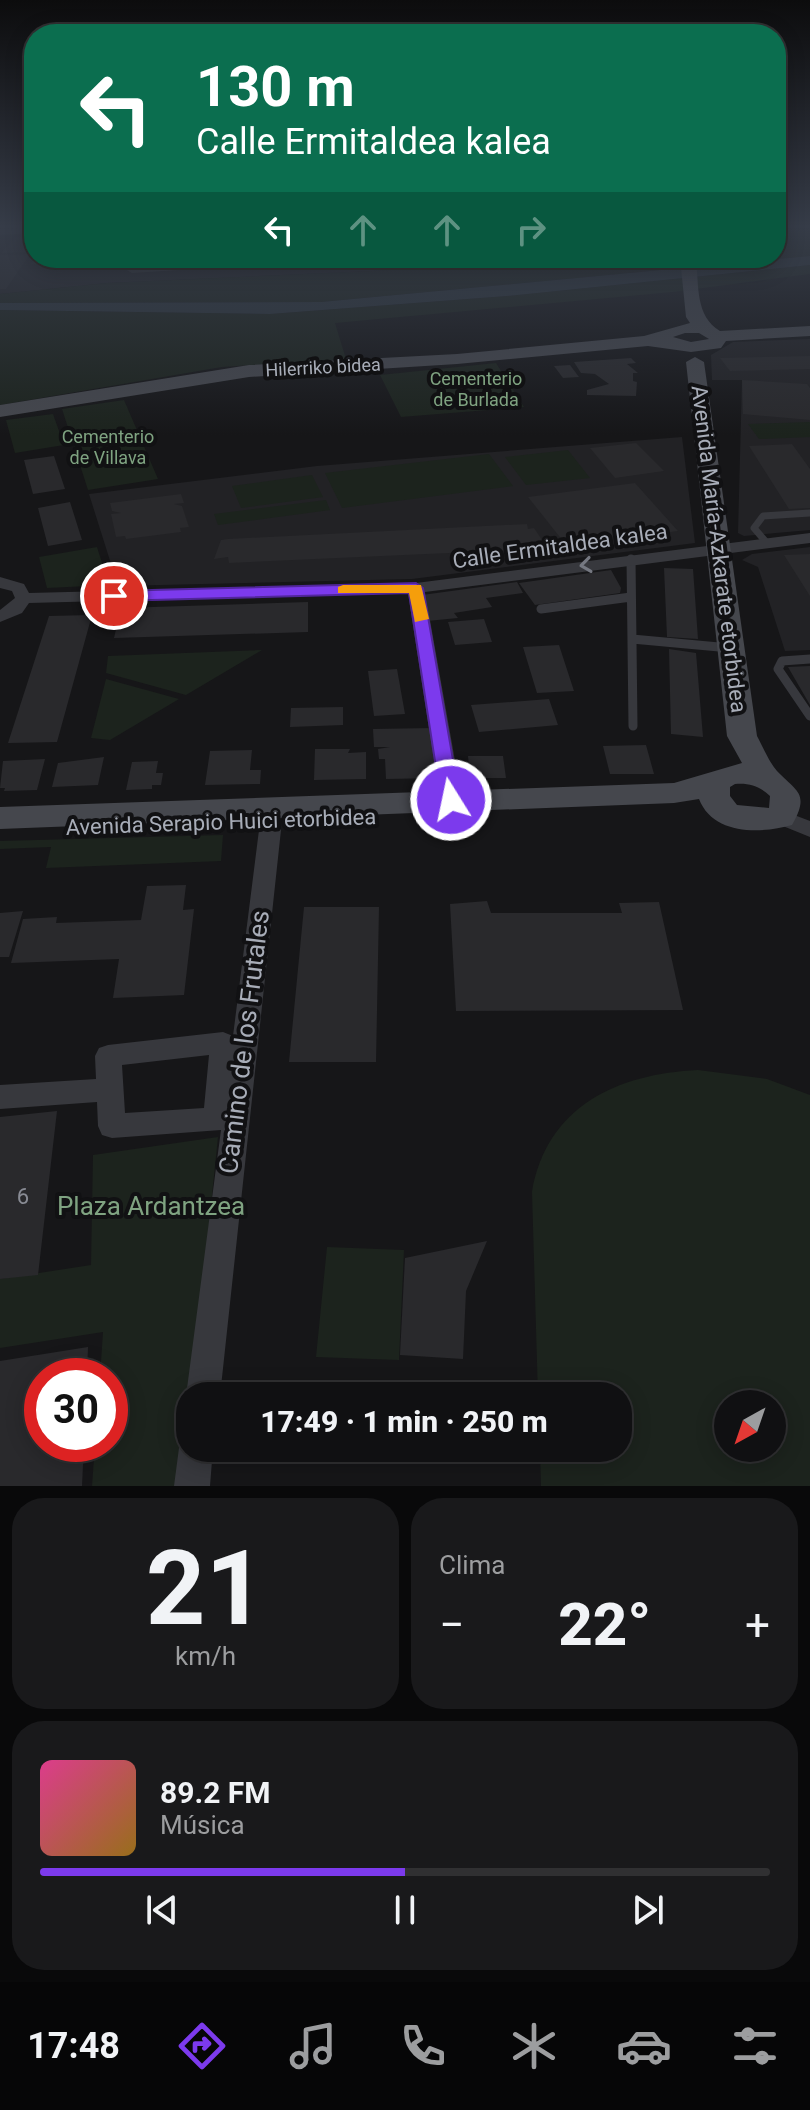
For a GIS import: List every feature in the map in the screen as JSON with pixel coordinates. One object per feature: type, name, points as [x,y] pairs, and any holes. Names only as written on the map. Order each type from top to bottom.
[{"type":"main road","name":"Avenida María-Azkarate etorbidea","points":[[688,296],[694,317],[685,341],[719,548],[742,736],[789,804]]},
{"type":"main road","name":"Hilerriko bidea","points":[[0,411],[249,371],[442,360],[810,331]]},
{"type":"main road","name":"Avenida María-Azkarate etorbidea","points":[[722,779],[742,736]]},
{"type":"main road","name":"Avenida Serapio Huici etorbidea","points":[[0,818],[674,793],[740,773],[789,804],[763,821],[676,805],[0,829]]},
{"type":"main road","points":[[722,779],[712,794],[728,814]]},
{"type":"main road","points":[[789,804],[810,787]]},
{"type":"street","name":"Calle Ermitaldea kalea","points":[[24,598],[416,588],[810,538]]},
{"type":"street","points":[[0,581],[18,588],[24,598],[16,609],[0,617]]},
{"type":"street","points":[[416,588],[451,800]]},
{"type":"street","name":"Camino de los Frutales","points":[[205,1382],[270,830]]},
{"type":"street","points":[[223,1043],[217,1119],[112,1126],[111,1089],[108,1056],[223,1043]]},
{"type":"street","points":[[0,1097],[111,1089]]},
{"type":"street","points":[[192,1486],[195,1462]]},
{"type":"lane","points":[[767,543],[754,528],[763,516],[810,513]]},
{"type":"lane","points":[[631,559],[633,726]]},
{"type":"lane","points":[[541,609],[631,597]]},
{"type":"lane","points":[[632,639],[732,649]]},
{"type":"lane","points":[[810,659],[782,661],[778,669],[810,716]]},
{"type":"shaded area","points":[[381,296],[502,296],[270,314],[0,310],[0,303],[321,302]]},
{"type":"shaded area","points":[[810,339],[810,530],[744,536],[738,533],[742,380],[712,380],[711,355],[733,342]]},
{"type":"shaded area","points":[[682,437],[695,543],[412,579],[118,586],[89,494],[317,466]]},
{"type":"shaded area","points":[[810,547],[810,650],[785,651],[758,567],[742,560],[752,554]]},
{"type":"green space","points":[[0,296],[381,296],[321,302],[0,303]]},
{"type":"green space","points":[[502,296],[626,296],[335,323],[346,359],[222,367],[0,405],[0,310],[270,314]]},
{"type":"green space","name":"Cementerio de Burlada","points":[[496,363],[524,407],[401,417],[380,375]]},
{"type":"green space","name":"Cementerio de Villava","points":[[124,400],[158,479],[88,490],[62,409]]},
{"type":"green space","points":[[53,414],[64,445],[15,453],[6,420]]},
{"type":"green space","points":[[810,422],[810,437],[759,439],[748,424]]},
{"type":"green space","points":[[568,450],[590,478],[526,485],[505,457]]},
{"type":"green space","points":[[489,454],[513,486],[342,508],[325,473]]},
{"type":"green space","points":[[312,475],[323,497],[241,508],[232,486]]},
{"type":"green space","points":[[326,500],[330,510],[218,525],[214,514]]},
{"type":"green space","points":[[97,547],[109,585],[47,588],[39,557]]},
{"type":"green space","points":[[262,650],[186,695],[106,673],[108,656]]},
{"type":"green space","points":[[106,679],[179,699],[110,740],[91,738]]},
{"type":"green space","points":[[223,835],[221,861],[46,868],[51,847],[0,849],[0,841]]},
{"type":"green space","points":[[698,1070],[767,1079],[810,1095],[810,1486],[541,1486],[540,1462],[632,1462],[632,1382],[538,1382],[532,1192],[540,1162],[553,1137],[570,1117],[590,1100],[640,1079]]},
{"type":"green space","name":"Plaza Ardantzea","points":[[218,1137],[193,1382],[176,1382],[176,1462],[184,1462],[182,1486],[92,1486],[94,1462],[128,1462],[128,1358],[101,1358],[103,1332],[0,1348],[0,1279],[91,1265],[93,1155]]},
{"type":"green space","points":[[327,1247],[404,1250],[399,1360],[316,1357]]},
{"type":"building","points":[[810,356],[810,369],[730,371],[720,358]]},
{"type":"building","points":[[631,358],[636,363],[627,364],[638,373],[633,373],[633,381],[637,382],[636,396],[587,395],[587,390],[609,384],[595,374],[581,373],[574,362]]},
{"type":"building","points":[[570,365],[579,377],[563,378],[554,366]]},
{"type":"building","points":[[742,380],[807,384],[810,388],[810,420],[743,414]]},
{"type":"building","points":[[636,443],[664,471],[615,478],[590,448]]},
{"type":"building","points":[[792,444],[810,469],[810,508],[789,509],[749,446]]},
{"type":"building","points":[[54,456],[65,489],[33,494],[24,460]]},
{"type":"building","points":[[635,483],[678,531],[567,546],[528,497]]},
{"type":"building","points":[[181,494],[184,503],[174,504],[182,506],[189,527],[180,528],[181,532],[126,539],[125,536],[116,537],[111,514],[121,513],[112,511],[110,503]]},
{"type":"building","points":[[70,502],[82,540],[48,546],[38,508]]},
{"type":"building","points":[[527,524],[528,529],[534,528],[542,540],[534,541],[535,549],[229,563],[228,557],[214,559],[221,540],[228,539]]},
{"type":"building","points":[[810,554],[810,596],[784,555]]},
{"type":"building","points":[[664,568],[693,569],[698,639],[667,637]]},
{"type":"building","points":[[611,570],[621,588],[620,593],[535,605],[519,583]]},
{"type":"building","points":[[517,582],[523,593],[486,598],[492,607],[454,613],[458,618],[427,621],[422,595]]},
{"type":"building","points":[[308,602],[308,632],[114,638],[121,608]]},
{"type":"building","points":[[92,615],[57,742],[8,743],[49,616]]},
{"type":"building","points":[[484,619],[492,642],[455,645],[448,622]]},
{"type":"building","points":[[559,645],[574,691],[537,693],[523,647]]},
{"type":"building","points":[[669,649],[696,653],[703,737],[671,734]]},
{"type":"building","points":[[810,666],[810,705],[788,667]]},
{"type":"building","points":[[397,669],[405,714],[374,716],[368,671]]},
{"type":"building","points":[[549,699],[558,725],[479,732],[471,705]]},
{"type":"building","points":[[343,707],[343,725],[290,727],[291,708]]},
{"type":"building","points":[[434,728],[439,778],[386,779],[385,759],[379,759],[378,749],[390,747],[374,747],[373,729]]},
{"type":"building","points":[[646,745],[654,774],[610,774],[603,746]]},
{"type":"building","points":[[315,749],[366,752],[366,779],[314,780]]},
{"type":"building","points":[[252,750],[250,770],[261,770],[260,784],[205,785],[210,751]]},
{"type":"building","points":[[468,756],[503,756],[506,778],[470,778]]},
{"type":"building","points":[[104,757],[98,785],[52,787],[58,763]]},
{"type":"building","points":[[45,759],[37,790],[4,791],[5,788],[0,788],[3,761]]},
{"type":"building","points":[[158,761],[156,773],[163,773],[161,785],[152,785],[152,789],[126,790],[132,762]]},
{"type":"building","points":[[186,885],[183,910],[194,909],[184,995],[113,998],[119,959],[11,963],[23,919],[57,917],[56,923],[141,920],[147,886]]},
{"type":"building","points":[[487,901],[491,913],[622,913],[619,903],[659,902],[683,1010],[456,1011],[450,904]]},
{"type":"building","points":[[304,907],[379,907],[376,1062],[289,1062]]},
{"type":"building","points":[[23,911],[9,957],[0,957],[0,913]]},
{"type":"building","points":[[57,1111],[38,1275],[0,1279],[0,1117]]},
{"type":"building","points":[[487,1241],[466,1291],[463,1359],[400,1355],[405,1258]]},
{"type":"building","points":[[88,1347],[88,1358],[24,1358],[24,1462],[83,1462],[82,1486],[0,1486],[0,1361]]},
{"type":"slow traffic","points":[[343,590],[416,588],[421,619]]},
{"type":"route","points":[[114,596],[416,588],[451,800]]}]
